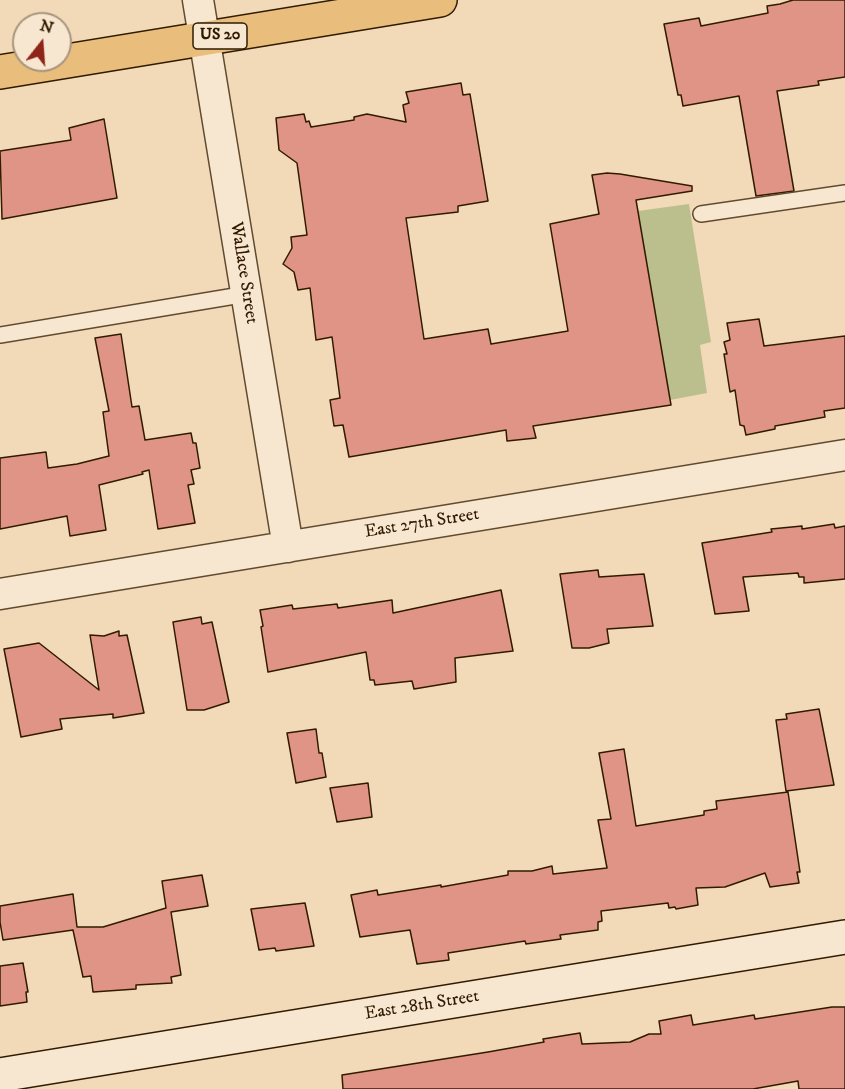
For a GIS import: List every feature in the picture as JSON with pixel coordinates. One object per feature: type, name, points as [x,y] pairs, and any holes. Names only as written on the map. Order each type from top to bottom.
[{"type":"main road","name":"US 20","points":[[0,72],[440,0]]},
{"type":"street","name":"Wallace Street","points":[[198,0],[288,547]]},
{"type":"street","name":"East 27th Street","points":[[0,594],[845,455]]},
{"type":"street","name":"East 28th Street","points":[[0,1075],[845,937]]},
{"type":"street","points":[[0,1080],[7,1089]]},
{"type":"lane","points":[[701,214],[845,193]]},
{"type":"lane","points":[[0,335],[247,294]]},
{"type":"green space","points":[[689,204],[711,342],[700,345],[707,393],[670,400],[638,211]]},
{"type":"building","points":[[793,0],[845,0],[845,77],[818,81],[819,85],[777,91],[794,191],[756,196],[739,96],[683,106],[681,95],[678,95],[664,24],[699,18],[701,26],[768,13],[767,6]]},
{"type":"building","points":[[461,83],[463,95],[470,94],[488,201],[458,206],[458,212],[406,218],[424,339],[488,329],[491,344],[568,331],[550,224],[599,214],[592,175],[620,174],[692,186],[692,191],[636,200],[671,405],[533,426],[536,438],[507,441],[506,430],[349,457],[343,425],[334,426],[330,400],[340,398],[332,337],[316,340],[310,288],[298,290],[294,272],[283,264],[292,248],[291,237],[307,235],[297,163],[279,150],[276,118],[304,114],[306,122],[309,121],[311,127],[354,120],[354,117],[367,114],[406,122],[403,105],[409,103],[406,92]]},
{"type":"building","points":[[104,119],[117,198],[2,219],[0,151],[71,140],[69,128]]},
{"type":"building","points":[[759,319],[764,346],[845,336],[845,408],[824,411],[825,417],[775,426],[775,429],[746,435],[744,426],[740,425],[735,390],[730,392],[724,342],[730,340],[727,323]]},
{"type":"building","points":[[121,334],[132,407],[139,406],[145,440],[191,433],[193,443],[196,443],[200,468],[191,470],[194,484],[188,485],[195,523],[158,529],[149,470],[142,472],[143,474],[99,485],[106,530],[70,536],[67,516],[0,529],[0,458],[46,452],[48,468],[109,456],[103,412],[109,411],[95,338]]},
{"type":"building","points":[[834,524],[835,528],[845,526],[845,579],[804,583],[804,577],[799,577],[798,573],[743,577],[749,611],[715,614],[702,543],[772,532],[771,529],[802,526],[802,529]]},
{"type":"building","points":[[598,570],[599,577],[644,574],[653,626],[607,629],[609,643],[589,648],[572,648],[560,574]]},
{"type":"building","points":[[501,590],[513,651],[455,658],[456,682],[414,689],[412,681],[375,685],[374,680],[370,680],[366,652],[268,672],[260,610],[292,605],[293,609],[337,604],[338,608],[392,600],[393,613]]},
{"type":"building","points":[[201,617],[202,624],[212,622],[229,702],[204,710],[187,710],[173,622]]},
{"type":"building","points":[[119,631],[119,636],[127,635],[144,713],[113,718],[113,714],[60,719],[62,729],[21,737],[4,649],[39,643],[99,690],[90,635],[104,636]]},
{"type":"building","points":[[819,709],[834,785],[786,791],[776,720],[787,719],[786,714]]},
{"type":"building","points":[[316,729],[319,753],[322,753],[326,777],[296,783],[287,733]]},
{"type":"building","points":[[624,749],[636,826],[704,815],[704,811],[717,809],[716,801],[788,792],[800,872],[797,872],[799,883],[770,887],[765,873],[725,887],[696,888],[698,905],[676,909],[675,907],[669,908],[668,903],[601,911],[602,921],[598,922],[598,930],[560,935],[561,939],[526,944],[525,941],[448,953],[449,960],[417,964],[410,930],[360,937],[351,895],[377,890],[378,895],[441,885],[441,887],[508,875],[508,871],[532,871],[552,866],[553,874],[607,868],[598,820],[611,819],[599,753]]},
{"type":"building","points":[[368,783],[372,817],[337,822],[330,788]]},
{"type":"building","points":[[202,875],[208,906],[171,912],[181,975],[171,977],[172,983],[136,985],[136,989],[93,992],[91,976],[83,977],[73,930],[3,940],[0,906],[73,894],[77,927],[103,927],[166,908],[162,881]]},
{"type":"building","points":[[305,903],[314,946],[276,951],[275,948],[259,950],[251,909]]},
{"type":"building","points":[[23,963],[28,992],[26,992],[27,1002],[0,1006],[0,966]]},
{"type":"building","points":[[845,1007],[845,1089],[799,1089],[798,1081],[753,1089],[343,1089],[342,1075],[544,1042],[543,1039],[580,1033],[582,1044],[630,1042],[649,1034],[661,1034],[659,1021],[691,1015],[693,1025],[754,1015],[755,1019]]}]
